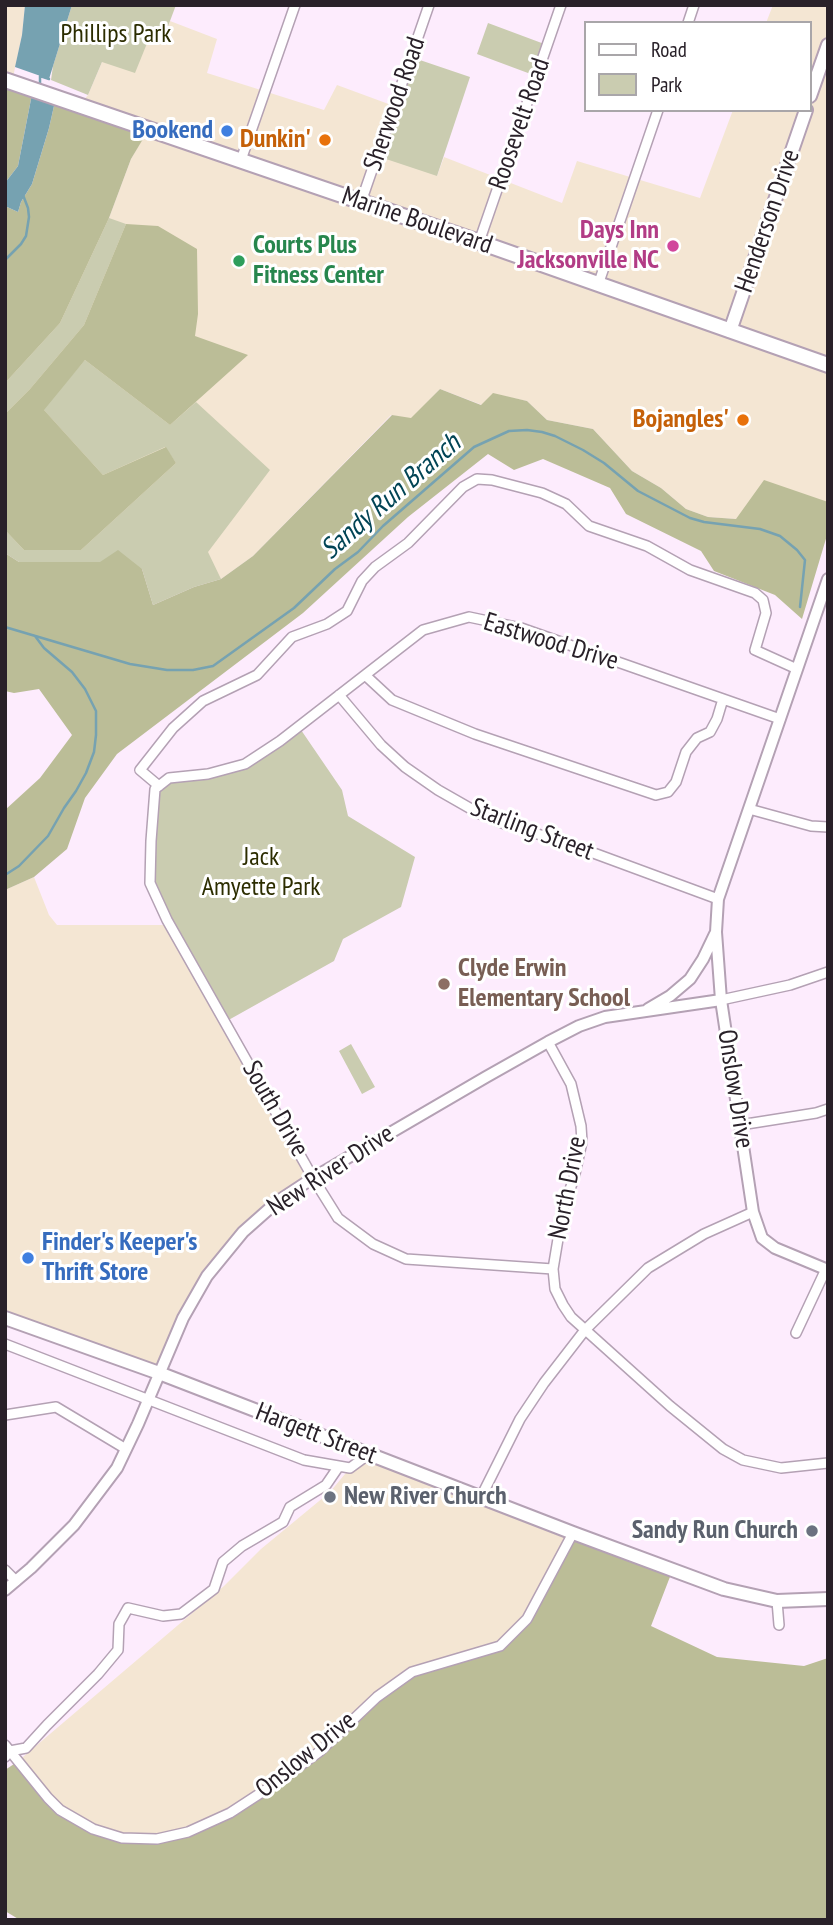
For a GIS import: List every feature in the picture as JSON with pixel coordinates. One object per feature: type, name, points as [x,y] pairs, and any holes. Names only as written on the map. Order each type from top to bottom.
[{"type":"main road","points":[[812,90],[828,45]]},
{"type":"main road","name":"Marine Boulevard","points":[[9,81],[828,365]]},
{"type":"main road","name":"Henderson Drive","points":[[730,331],[805,112]]},
{"type":"main road","name":"Hargett Street","points":[[5,1318],[159,1373],[724,1589],[777,1601],[828,1599]]},
{"type":"street","points":[[241,160],[295,5]]},
{"type":"street","name":"Sherwood Road","points":[[361,202],[429,5]]},
{"type":"street","name":"Roosevelt Road","points":[[479,242],[561,5]]},
{"type":"street","points":[[598,285],[657,112]]},
{"type":"street","points":[[157,787],[140,770],[173,728],[203,701],[257,675],[292,637],[327,624],[347,611],[362,581],[408,543],[463,487],[477,479],[542,493],[566,504],[589,526],[647,545],[690,570],[755,593],[763,600],[766,613],[755,650],[797,669]]},
{"type":"street","name":"Onslow Drive","points":[[827,1269],[775,1248],[762,1238],[753,1212],[721,1000],[716,932],[718,899],[828,579]]},
{"type":"street","name":"Eastwood Drive","points":[[157,787],[169,778],[208,774],[245,764],[281,741],[423,630],[469,617],[521,628],[780,719]]},
{"type":"street","points":[[365,675],[392,700],[404,706],[475,734],[656,795],[668,792],[676,782],[686,752],[696,738],[710,732],[723,699]]},
{"type":"street","name":"Starling Street","points":[[339,695],[381,745],[405,767],[480,814],[718,899]]},
{"type":"street","name":"South Drive","points":[[157,787],[150,883],[167,920],[313,1178],[338,1217],[373,1244],[406,1259],[553,1269]]},
{"type":"street","points":[[749,810],[811,826],[828,827]]},
{"type":"street","points":[[644,1012],[670,996],[690,979],[704,959],[716,932]]},
{"type":"street","name":"New River Drive","points":[[5,1590],[74,1525],[117,1468],[183,1318],[216,1263],[243,1232],[278,1200],[579,1026],[605,1017],[721,1000],[790,985],[828,972]]},
{"type":"street","name":"North Drive","points":[[548,1042],[571,1084],[582,1142],[574,1178],[563,1209],[553,1269],[555,1289],[570,1317],[585,1330]]},
{"type":"street","points":[[740,1125],[828,1109]]},
{"type":"street","points":[[481,1497],[520,1419],[585,1330],[648,1268],[704,1234],[753,1212]]},
{"type":"street","points":[[796,1333],[827,1269]]},
{"type":"street","points":[[585,1330],[670,1406],[723,1449],[743,1461],[781,1468],[828,1463]]},
{"type":"street","points":[[5,1344],[304,1460],[350,1468],[369,1454]]},
{"type":"street","points":[[5,1415],[56,1407],[126,1449]]},
{"type":"street","points":[[7,1751],[26,1748],[98,1674],[118,1650],[119,1624],[128,1608],[163,1616],[181,1614],[214,1589],[223,1562],[242,1546],[283,1522],[290,1507],[326,1485],[339,1466]]},
{"type":"street","name":"Onslow Drive","points":[[7,1751],[60,1810],[93,1829],[122,1838],[157,1839],[188,1832],[230,1813],[276,1783],[319,1752],[377,1697],[412,1672],[500,1646],[527,1619],[573,1533]]},
{"type":"street","points":[[5,1570],[16,1581]]},
{"type":"street","points":[[777,1601],[779,1625]]},
{"type":"shaded area","points":[[5,5],[25,5],[12,82],[5,80]]},
{"type":"shaded area","points":[[773,5],[828,5],[828,502],[736,519],[708,517],[686,509],[661,488],[632,471],[593,429],[547,420],[527,401],[493,394],[482,405],[440,389],[411,419],[391,415],[253,556],[221,579],[5,553],[5,383],[109,218],[131,159],[148,129],[79,105],[88,95],[102,62],[152,31],[164,37],[170,21],[217,39],[207,73],[324,110],[337,85],[394,106],[437,176],[444,157],[562,203],[577,161],[700,198],[732,112],[812,112],[812,21],[767,21]]},
{"type":"shaded area","points":[[34,877],[49,915],[57,925],[170,925],[313,1178],[278,1201],[216,1263],[159,1373],[5,1317],[5,890]]},
{"type":"shaded area","points":[[369,1454],[573,1533],[515,1633],[276,1783],[188,1832],[122,1838],[60,1810],[17,1762],[224,1586],[261,1549],[330,1492],[350,1468]]},
{"type":"green space","name":"Phillips Park","points":[[72,5],[176,5],[164,37],[152,31],[135,73],[102,62],[88,95],[51,80]]},
{"type":"green space","points":[[488,23],[547,45],[536,76],[477,54]]},
{"type":"green space","points":[[411,57],[470,77],[437,176],[377,156]]},
{"type":"green space","points":[[5,80],[33,89],[18,166],[5,183]]},
{"type":"green space","points":[[56,97],[149,129],[131,159],[109,218],[60,323],[5,383],[5,206],[18,212],[32,184]]},
{"type":"green space","points":[[109,218],[126,224],[84,325],[30,389],[5,414],[5,383],[60,323]]},
{"type":"green space","points":[[126,224],[158,226],[197,249],[198,314],[195,336],[248,355],[170,425],[85,360],[44,410],[103,475],[166,447],[176,463],[81,550],[24,550],[5,530],[5,414],[30,389],[84,325]]},
{"type":"green space","points":[[85,360],[170,425],[196,402],[270,470],[208,552],[221,579],[194,587],[153,605],[142,569],[100,562],[19,562],[5,553],[5,530],[24,550],[81,550],[176,463],[165,447],[103,475],[43,409]]},
{"type":"green space","points":[[440,389],[481,405],[493,393],[527,401],[547,420],[593,429],[632,471],[661,488],[686,509],[708,517],[736,519],[764,480],[828,502],[828,532],[802,619],[775,595],[714,571],[701,551],[626,514],[610,488],[543,459],[514,470],[488,454],[408,517],[303,613],[117,754],[85,798],[67,849],[34,877],[5,890],[5,810],[40,778],[72,735],[39,689],[14,693],[5,691],[5,553],[19,562],[100,562],[118,550],[142,569],[153,605],[194,587],[221,579],[253,556],[392,415],[411,418]]},
{"type":"green space","name":"Jack Amyette Park","points":[[299,727],[342,790],[348,816],[415,857],[401,907],[343,939],[334,961],[225,1022],[150,883],[155,789],[169,778],[245,764]]},
{"type":"green space","points":[[351,1044],[375,1087],[362,1094],[339,1051]]},
{"type":"green space","points":[[573,1533],[673,1569],[651,1626],[717,1657],[804,1666],[828,1658],[828,1920],[20,1920],[5,1911],[5,1770],[17,1762],[60,1810],[123,1838],[188,1832],[276,1783],[412,1672],[500,1646],[515,1633]]},
{"type":"water","points":[[25,5],[72,5],[49,79],[15,67]]},
{"type":"water","points":[[33,89],[56,97],[32,184],[18,212],[5,206],[5,183],[18,166]]},
{"type":"waterway","points":[[40,87],[40,76],[49,79]]},
{"type":"waterway","points":[[5,260],[26,236],[29,217],[23,195]]},
{"type":"waterway","name":"Sandy Run Branch","points":[[5,627],[130,664],[167,670],[193,670],[213,666],[294,608],[474,447],[509,431],[527,430],[555,436],[583,450],[604,463],[638,491],[690,518],[760,529],[780,536],[805,560],[800,607]]},
{"type":"waterway","points":[[5,875],[19,866],[48,836],[86,773],[94,752],[96,711],[85,689],[72,672],[44,648],[35,636]]},
{"type":"place","name":"Bookend","points":[[227,131]]},
{"type":"place","name":"Dunkin'","points":[[325,140]]},
{"type":"place","name":"Days Inn Jacksonville NC","points":[[673,246]]},
{"type":"place","name":"Courts Plus Fitness Center","points":[[239,261]]},
{"type":"place","name":"Bojangles'","points":[[743,420]]},
{"type":"place","name":"Clyde Erwin Elementary School","points":[[444,984]]},
{"type":"place","name":"Finder's Keeper's Thrift Store","points":[[28,1258]]},
{"type":"place","name":"New River Church","points":[[330,1497]]},
{"type":"place","name":"Sandy Run Church","points":[[812,1531]]}]
